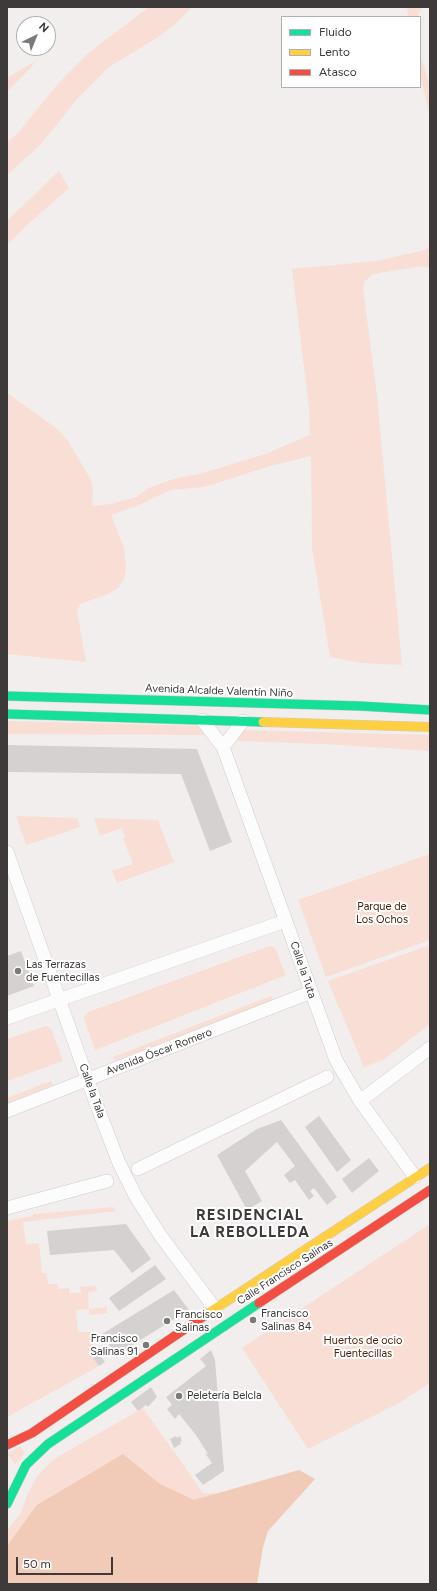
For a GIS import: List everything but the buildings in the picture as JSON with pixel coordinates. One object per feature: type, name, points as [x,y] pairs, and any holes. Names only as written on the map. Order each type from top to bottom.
[{"type":"main road","name":"Avenida Alcalde Valentín Niño","points":[[7,696],[360,706],[430,710]]},
{"type":"main road","points":[[7,714],[430,727]]},
{"type":"main road","name":"Calle Francisco Salinas","points":[[7,1445],[32,1433],[96,1388],[430,1168]]},
{"type":"main road","name":"Calle Francisco Salinas","points":[[9,1500],[26,1465],[64,1432],[430,1190]]},
{"type":"main road","points":[[9,1477],[11,1482],[9,1500]]},
{"type":"street","name":"Calle la Tuta","points":[[202,720],[224,747],[336,1060],[360,1101],[416,1177]]},
{"type":"street","points":[[224,747],[243,721]]},
{"type":"street","name":"Calle la Tala","points":[[7,852],[59,1000],[119,1163],[136,1197],[160,1235],[216,1310]]},
{"type":"street","points":[[7,1018],[285,921]]},
{"type":"street","name":"Avenida Óscar Romero","points":[[7,1111],[311,992]]},
{"type":"street","points":[[360,1101],[430,1048]]},
{"type":"street","points":[[138,1169],[327,1077]]},
{"type":"street","points":[[7,1208],[107,1181]]},
{"type":"green space","points":[[149,7],[192,7],[160,36],[109,67],[78,98],[41,144],[7,175],[7,142],[18,133],[57,85],[86,55]]},
{"type":"green space","points":[[407,7],[422,7],[418,16],[408,16]]},
{"type":"green space","points":[[421,58],[430,85],[430,115],[421,80]]},
{"type":"green space","points":[[37,60],[25,74],[7,92],[7,78]]},
{"type":"green space","points":[[59,171],[69,188],[7,245],[7,221]]},
{"type":"green space","points":[[430,247],[430,271],[429,268],[422,266],[373,274],[364,282],[363,288],[377,395],[402,665],[362,663],[330,657],[312,548],[311,456],[267,467],[204,487],[170,490],[139,505],[111,515],[124,548],[126,566],[124,579],[118,588],[108,594],[80,604],[77,611],[86,662],[7,654],[7,393],[56,428],[68,441],[91,480],[93,493],[92,506],[111,504],[136,497],[149,488],[173,479],[200,474],[268,453],[310,435],[309,408],[292,269],[377,261],[425,250]]},
{"type":"green space","points":[[7,721],[201,726],[204,735],[7,734]]},
{"type":"green space","points":[[242,730],[430,735],[430,751],[325,744],[237,741]]},
{"type":"green space","points":[[16,816],[77,818],[80,827],[26,845]]},
{"type":"green space","points":[[94,818],[158,820],[174,862],[117,883],[112,871],[133,864],[123,838],[125,836],[122,828],[100,836]]},
{"type":"green space","name":"Parque de Los Ochos","points":[[430,854],[430,940],[326,977],[298,900]]},
{"type":"green space","points":[[430,945],[430,1024],[383,1060],[364,1067],[328,981]]},
{"type":"green space","points":[[270,946],[275,948],[286,975],[95,1050],[84,1018],[88,1012]]},
{"type":"green space","points":[[271,996],[273,1000],[115,1061],[113,1057]]},
{"type":"green space","points":[[46,1026],[51,1029],[63,1061],[7,1081],[7,1039]]},
{"type":"green space","points":[[51,1081],[53,1085],[7,1103],[7,1098]]},
{"type":"green space","points":[[113,1207],[116,1211],[23,1222],[26,1244],[39,1243],[42,1273],[46,1273],[48,1284],[58,1284],[58,1289],[69,1288],[69,1293],[81,1293],[80,1287],[96,1286],[97,1291],[88,1292],[89,1309],[76,1310],[78,1332],[93,1332],[93,1358],[99,1366],[7,1417],[7,1221],[32,1216],[34,1214]]},
{"type":"green space","name":"Huertos de ocio Fuentecillas","points":[[430,1224],[430,1383],[401,1402],[308,1449],[242,1348]]},
{"type":"green space","points":[[107,1307],[107,1313],[90,1315],[89,1309]]},
{"type":"green space","points":[[143,1408],[203,1493],[251,1494],[7,1584],[7,1530],[21,1513],[28,1493],[38,1475],[54,1459]]},
{"type":"green space","points":[[20,1446],[25,1453],[15,1464],[7,1454]]},
{"type":"shaded area","points":[[123,1454],[160,1484],[194,1500],[299,1470],[315,1479],[268,1531],[263,1547],[257,1584],[7,1584],[7,1546],[37,1505]]},
{"type":"traffic: fast","points":[[7,696],[360,706],[430,710]]},
{"type":"traffic: fast","points":[[7,714],[263,722]]},
{"type":"traffic: fast","points":[[7,1504],[26,1465],[48,1444],[259,1303]]},
{"type":"traffic: slow","points":[[263,722],[430,727]]},
{"type":"traffic: slow","points":[[204,1316],[430,1168]]},
{"type":"traffic: jam","points":[[259,1303],[430,1190]]},
{"type":"traffic: jam","points":[[7,1445],[32,1433],[204,1316]]},
{"type":"place","name":"Las Terrazas de Fuentecillas","points":[[18,971]]},
{"type":"place","name":"Francisco Salinas 84","points":[[253,1320]]},
{"type":"place","name":"Francisco Salinas","points":[[167,1321]]},
{"type":"place","name":"Francisco Salinas 91","points":[[146,1345]]},
{"type":"place","name":"Peletería Belcla","points":[[179,1396]]},
{"type":"district","name":"RESIDENCIAL LA REBOLLEDA","points":[[250,1224]]}]
